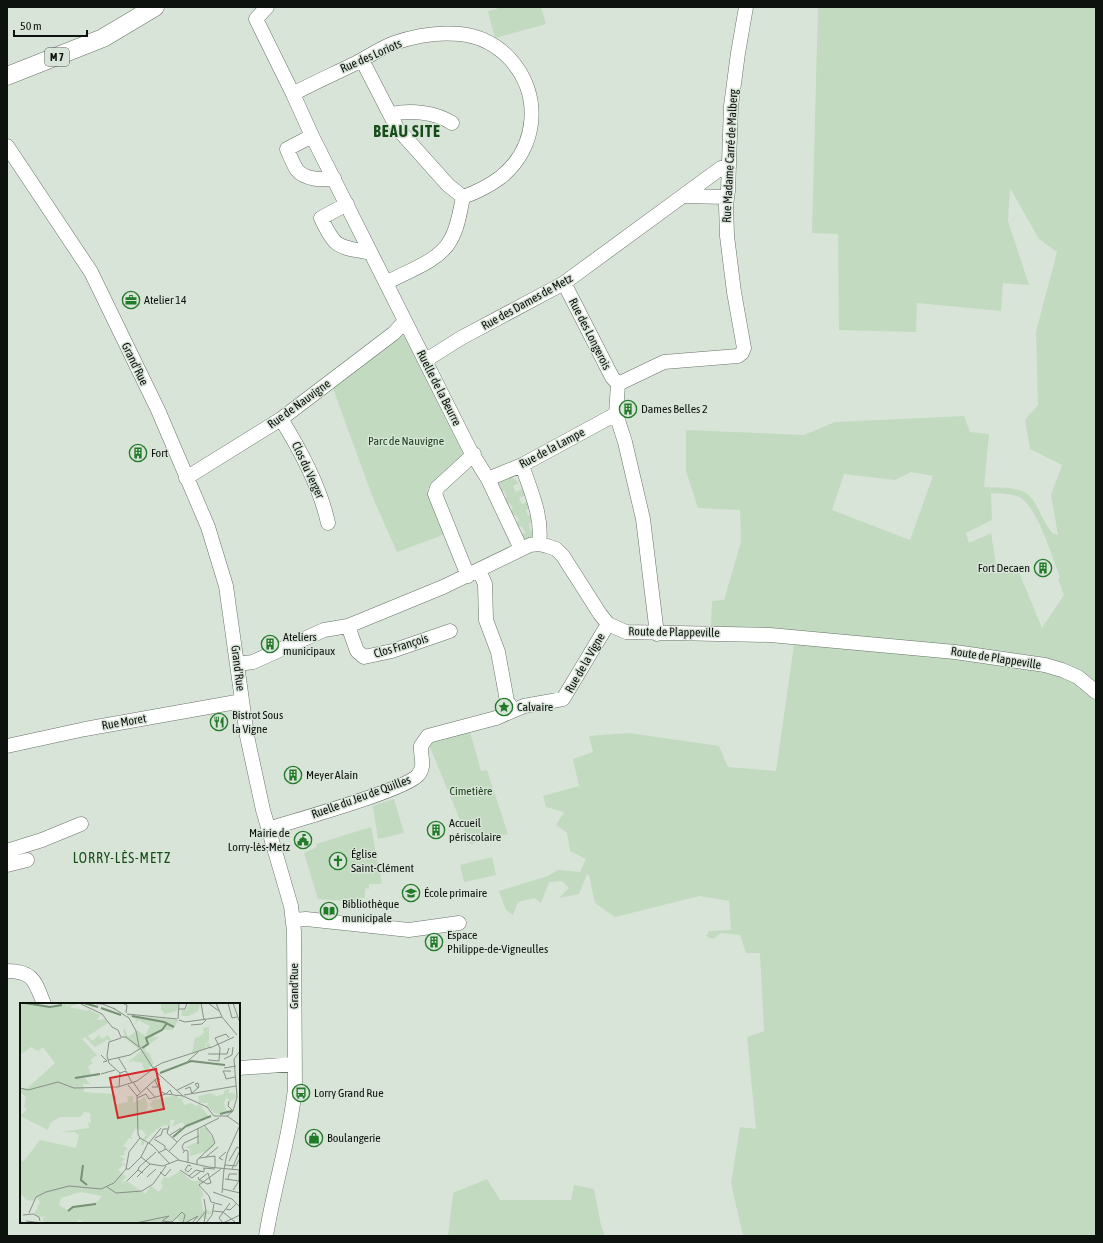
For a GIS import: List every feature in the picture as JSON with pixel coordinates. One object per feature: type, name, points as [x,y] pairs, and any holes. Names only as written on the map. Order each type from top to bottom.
[{"type":"main road","name":"M 7","points":[[7,76],[103,38],[155,7]]},
{"type":"main road","name":"M 7","points":[[7,65],[128,22]]},
{"type":"street","points":[[267,7],[256,19],[294,94],[312,136],[405,322]]},
{"type":"street","name":"Rue Madame Carré de Malberg","points":[[618,384],[664,362],[731,356],[742,353],[744,340],[734,292],[727,236],[727,197],[731,106],[746,7]]},
{"type":"street","name":"Rue des Loriots","points":[[294,94],[393,43],[420,37],[460,34],[484,40],[494,45],[505,53],[523,75],[530,96],[532,120],[522,151],[502,176],[478,191],[463,197]]},
{"type":"street","points":[[362,60],[397,128],[448,185],[463,197],[454,234],[444,249],[436,256],[386,283]]},
{"type":"street","points":[[391,114],[408,111],[443,117],[452,123]]},
{"type":"street","points":[[312,136],[287,149],[297,171],[307,176],[320,179],[334,178]]},
{"type":"street","name":"Grand'Rue","points":[[7,146],[90,272],[158,410],[208,527],[220,564],[227,593],[242,701],[258,791],[290,906],[293,926],[296,1064],[293,1107],[271,1206],[266,1236]]},
{"type":"street","name":"Rue des Dames de Metz","points":[[426,360],[461,338],[564,283],[721,168],[729,167]]},
{"type":"street","points":[[683,196],[727,197]]},
{"type":"street","points":[[346,204],[321,218],[331,240],[341,246],[371,253]]},
{"type":"street","name":"Rue des Longerois","points":[[564,283],[612,377],[618,384]]},
{"type":"street","name":"Rue de Nauvigne","points":[[186,478],[281,419],[394,333],[405,322]]},
{"type":"street","name":"Ruelle de la Beurre","points":[[405,322],[426,360],[471,452],[474,454],[488,479],[521,549]]},
{"type":"street","points":[[618,384],[616,414],[625,442],[643,519],[657,634]]},
{"type":"street","name":"Rue de la Lampe","points":[[488,479],[522,465],[616,414]]},
{"type":"street","name":"Clos du Verger","points":[[281,419],[296,444],[324,505],[328,523]]},
{"type":"street","points":[[474,454],[437,488],[435,494],[474,573],[485,584],[486,620],[498,652],[507,700],[513,710]]},
{"type":"street","points":[[238,664],[253,662],[324,630],[348,626],[474,573],[521,549],[539,544],[537,510],[522,465]]},
{"type":"street","name":"Route de Plappeville","points":[[539,544],[556,549],[563,556],[608,624],[626,632],[657,634],[726,633],[770,635],[954,652],[1062,670],[1078,677],[1096,692]]},
{"type":"street","name":"Rue de la Vigne","points":[[513,710],[563,700],[608,624]]},
{"type":"street","name":"Clos François","points":[[348,626],[357,651],[364,657],[392,651],[450,631]]},
{"type":"street","name":"Rue Moret","points":[[7,746],[86,729],[242,701]]},
{"type":"street","name":"Ruelle du Jeu de Quilles","points":[[268,829],[354,802],[413,780],[421,770],[423,764],[421,746],[428,736],[496,718],[513,710]]},
{"type":"street","points":[[7,851],[42,840],[81,824]]},
{"type":"street","points":[[7,865],[27,860]]},
{"type":"street","points":[[293,926],[306,919],[409,930],[458,923]]},
{"type":"street","points":[[7,971],[27,974],[34,979],[44,1003]]},
{"type":"street","points":[[240,1068],[296,1064]]},
{"type":"green space","points":[[497,7],[541,7],[546,24],[495,38],[488,11],[497,9]]},
{"type":"green space","points":[[818,7],[1096,7],[1096,1236],[743,1236],[731,1183],[740,1127],[756,1129],[747,1037],[764,1031],[760,953],[746,953],[740,935],[721,933],[713,939],[706,936],[709,931],[731,930],[729,901],[699,896],[615,917],[595,903],[589,875],[587,874],[579,894],[559,898],[569,888],[562,881],[549,882],[541,903],[534,898],[518,902],[513,915],[506,910],[499,891],[548,876],[558,870],[580,872],[586,859],[570,851],[567,833],[556,825],[564,812],[546,807],[543,796],[579,786],[573,759],[593,752],[589,736],[629,733],[719,746],[728,767],[776,771],[795,638],[770,630],[711,626],[712,601],[724,600],[741,542],[740,510],[698,508],[686,471],[686,430],[804,435],[835,422],[964,416],[970,432],[989,434],[984,487],[1011,488],[1029,495],[1049,529],[1052,533],[1058,535],[1051,495],[1062,465],[1030,449],[1025,420],[1038,405],[1036,332],[1057,252],[1039,239],[1010,188],[1008,221],[1029,285],[1003,283],[1001,311],[917,303],[916,332],[839,330],[838,234],[812,233]],"holes":[[[911,472],[933,476],[910,540],[832,510],[844,474],[895,480]],[[991,493],[1014,495],[1027,503],[1039,522],[1049,546],[1060,577],[1058,579],[1064,595],[1042,628],[1016,565],[997,571],[991,533],[969,543],[966,533],[992,520]]]},
{"type":"green space","name":"Parc de Nauvigne","points":[[401,329],[466,451],[460,465],[427,489],[448,533],[397,552],[373,498],[331,383]]},
{"type":"green space","points":[[511,476],[519,483],[513,486],[516,492],[522,489],[526,495],[519,498],[522,504],[528,501],[532,507],[526,510],[528,516],[535,513],[535,522],[529,523],[530,530],[536,529],[534,536],[526,540],[519,536],[525,533],[522,526],[516,529],[513,524],[519,520],[516,515],[510,518],[507,512],[513,509],[510,503],[504,506],[501,500],[507,497],[504,491],[498,494],[496,487],[498,481]]},
{"type":"green space","name":"Cimetière","points":[[470,732],[481,771],[487,770],[508,834],[470,844],[429,745],[431,742]]},
{"type":"green space","points":[[394,799],[404,833],[378,839],[373,806]]},
{"type":"green space","points":[[371,827],[382,884],[369,884],[369,889],[365,888],[365,898],[360,898],[359,902],[318,899],[304,853],[317,847],[316,844]]},
{"type":"green space","points":[[492,857],[496,875],[464,882],[460,865]]},
{"type":"green space","points":[[487,1179],[500,1200],[571,1200],[574,1185],[594,1189],[601,1225],[605,1236],[448,1236],[453,1193]]},
{"type":"place","name":"Atelier 14","points":[[131,300]]},
{"type":"place","name":"Dames Belles 2","points":[[628,409]]},
{"type":"place","name":"Fort","points":[[138,453]]},
{"type":"place","name":"Fort Decaen","points":[[1043,568]]},
{"type":"place","name":"Ateliers municipaux","points":[[270,644]]},
{"type":"place","name":"Calvaire","points":[[504,707]]},
{"type":"place","name":"Bistrot Sous la Vigne","points":[[219,722]]},
{"type":"place","name":"Meyer Alain","points":[[293,775]]},
{"type":"place","name":"Accueil périscolaire","points":[[436,830]]},
{"type":"place","name":"Mairie de Lorry-lès-Metz","points":[[303,840]]},
{"type":"place","name":"Église Saint-Clément","points":[[338,861]]},
{"type":"place","name":"École primaire","points":[[411,893]]},
{"type":"place","name":"Bibliothèque municipale","points":[[329,911]]},
{"type":"place","name":"Espace Philippe-de-Vigneulles","points":[[434,942]]},
{"type":"place","name":"Lorry Grand Rue","points":[[301,1093]]},
{"type":"place","name":"Boulangerie","points":[[314,1138]]},
{"type":"district","name":"BEAU SITE","points":[[407,131]]},
{"type":"district","name":"LORRY-LÈS-METZ","points":[[122,858]]}]
